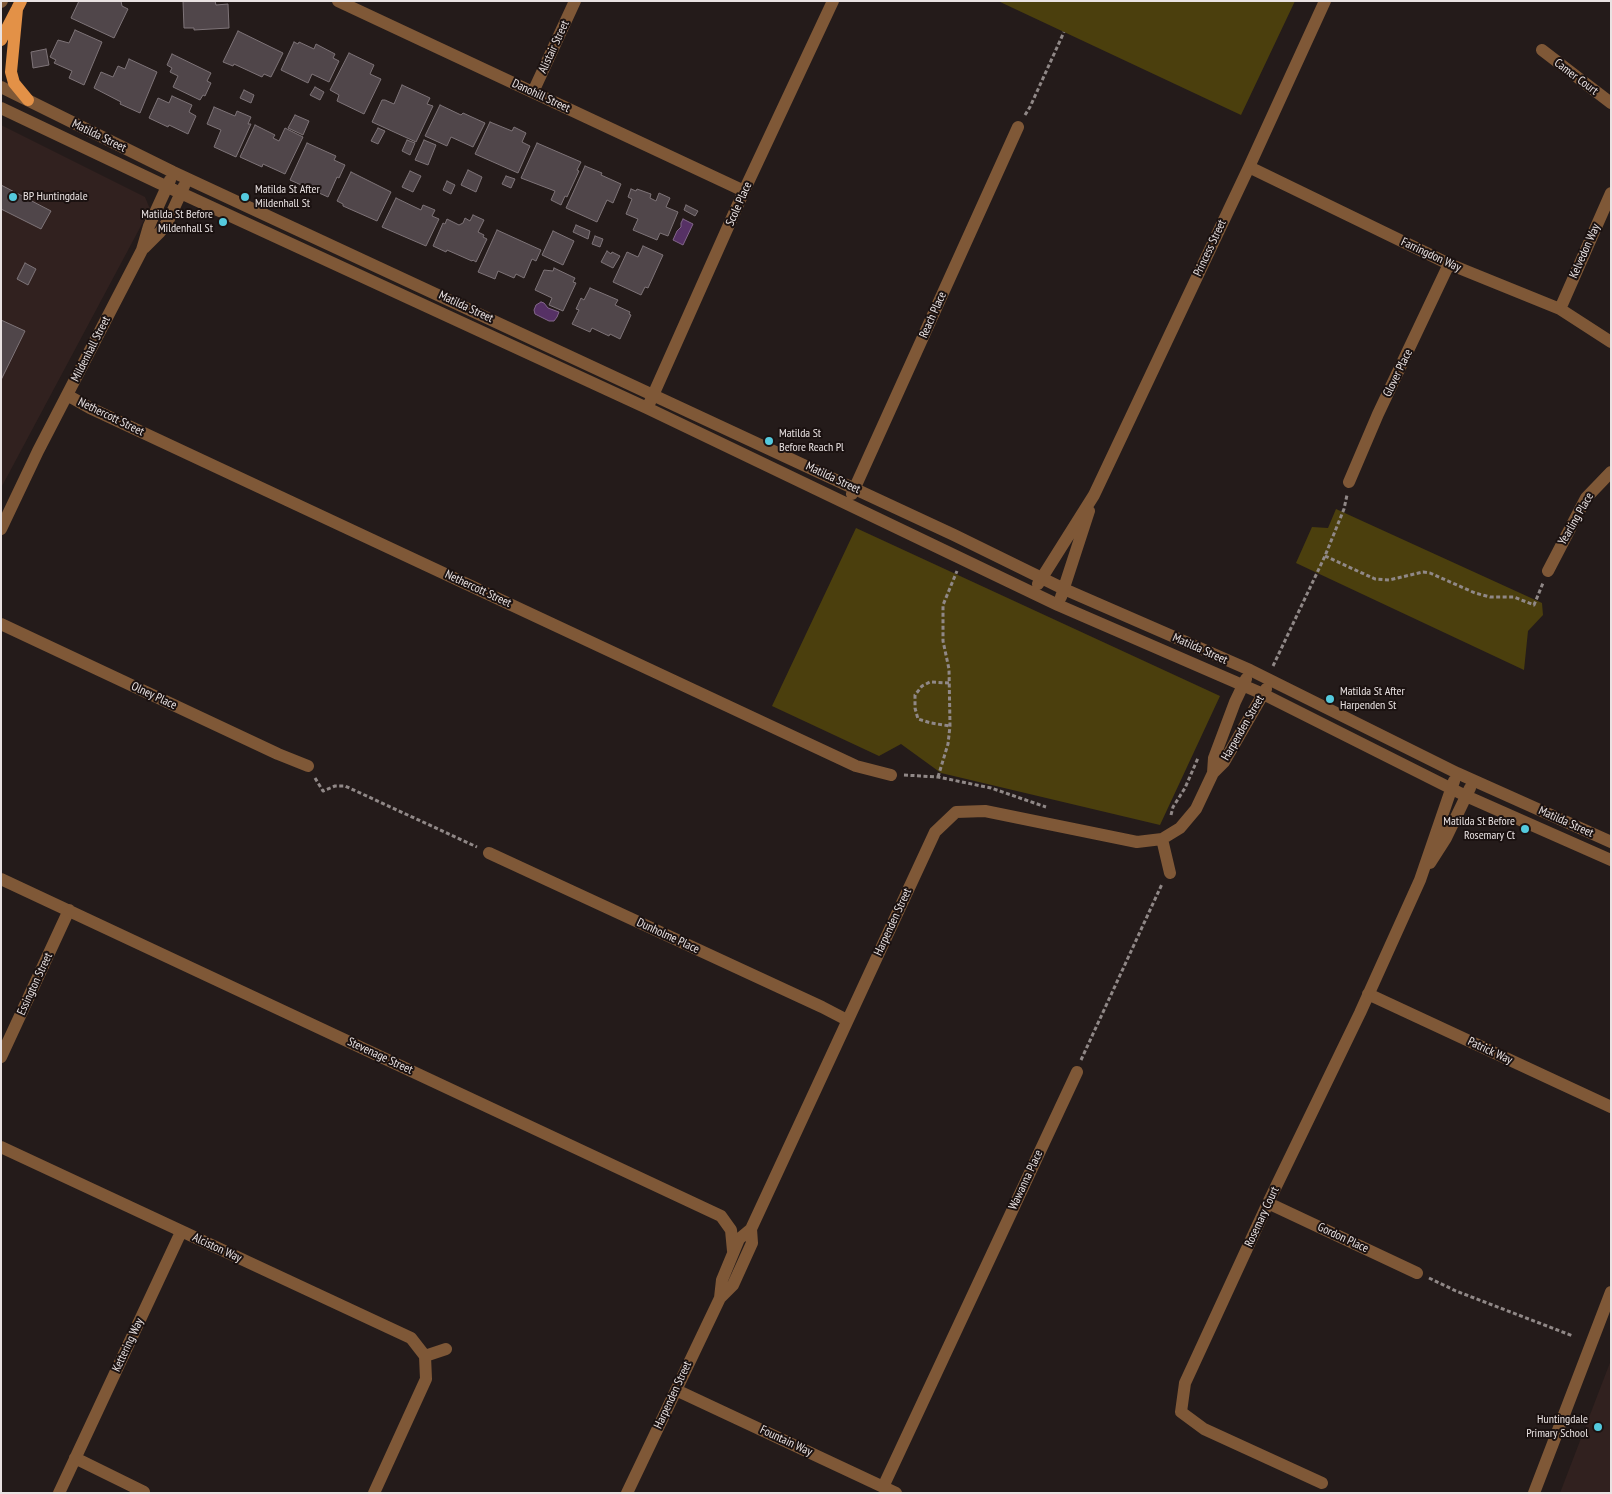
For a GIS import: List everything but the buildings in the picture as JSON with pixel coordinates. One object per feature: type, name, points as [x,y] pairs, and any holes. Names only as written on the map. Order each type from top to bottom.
[{"type":"main road","points":[[1,40],[19,5]]},
{"type":"main road","points":[[19,5],[11,72],[14,83],[28,100]]},
{"type":"street","name":"Danohill Street","points":[[338,1],[744,191]]},
{"type":"street","name":"Alistair Street","points":[[533,92],[574,1]]},
{"type":"street","name":"Scole Place","points":[[647,408],[744,191],[833,1]]},
{"type":"street","name":"Princess Street","points":[[1034,594],[1041,578],[1094,495],[1325,1]]},
{"type":"street","name":"Camer Court","points":[[1542,50],[1611,103]]},
{"type":"street","name":"Matilda Street","points":[[1,87],[173,172],[854,488],[1064,589],[1250,670],[1457,773],[1611,842]]},
{"type":"street","name":"Matilda Street","points":[[1,108],[167,187],[647,408],[1034,594],[1263,694],[1466,796],[1611,860]]},
{"type":"street","name":"Reach Place","points":[[847,503],[1018,127]]},
{"type":"street","name":"Farringdon Way","points":[[1249,167],[1449,264],[1560,308],[1611,342]]},
{"type":"street","name":"Mildenhall Street","points":[[1,529],[142,250],[149,226],[173,172]]},
{"type":"street","name":"Mildenhall Street","points":[[142,250],[168,222],[187,178]]},
{"type":"street","name":"Kelvedon Way","points":[[1560,308],[1611,193]]},
{"type":"street","name":"Glover Place","points":[[1349,482],[1378,414],[1449,264]]},
{"type":"street","name":"Nethercott Street","points":[[67,396],[856,766],[891,775]]},
{"type":"street","name":"Yearling Place","points":[[1548,571],[1586,498],[1611,472]]},
{"type":"street","name":"Princess Street","points":[[1058,605],[1094,495]]},
{"type":"street","name":"Olney Place","points":[[1,624],[308,766]]},
{"type":"street","name":"Harpenden Street","points":[[1213,773],[1214,758],[1250,670]]},
{"type":"street","name":"Harpenden Street","points":[[720,1298],[722,1280],[733,1254],[740,1239],[751,1229],[935,832],[956,812],[985,811],[1136,842],[1162,839],[1180,828],[1196,809],[1213,773],[1224,762],[1263,694],[1268,679]]},
{"type":"street","name":"Rosemary Court","points":[[1322,1483],[1204,1428],[1181,1412],[1185,1383],[1420,880],[1457,773]]},
{"type":"street","name":"Rosemary Court","points":[[1420,880],[1446,838],[1474,781]]},
{"type":"street","points":[[1162,839],[1170,873]]},
{"type":"street","name":"Dunholme Place","points":[[489,853],[847,1020]]},
{"type":"street","name":"Stevenage Street","points":[[1,879],[722,1216],[731,1230],[733,1254]]},
{"type":"street","name":"Essington Street","points":[[1,1057],[69,910]]},
{"type":"street","name":"Patrick Way","points":[[1368,994],[1611,1107]]},
{"type":"street","name":"Wawanna Place","points":[[883,1487],[1077,1072]]},
{"type":"street","name":"Alciston Way","points":[[1,1147],[412,1338],[425,1356]]},
{"type":"street","name":"Gordon Place","points":[[1268,1203],[1417,1273]]},
{"type":"street","name":"Harpenden Street","points":[[627,1493],[720,1298],[732,1285],[752,1243],[751,1229]]},
{"type":"street","name":"Kettering Way","points":[[59,1493],[181,1232]]},
{"type":"street","points":[[1534,1493],[1611,1292]]},
{"type":"street","points":[[374,1493],[426,1379],[425,1356],[446,1349]]},
{"type":"street","name":"Fountain Way","points":[[676,1390],[896,1493]]},
{"type":"street","points":[[75,1458],[144,1492]]},
{"type":"path","points":[[1018,127],[1030,107],[1064,32]]},
{"type":"path","points":[[1268,679],[1325,556],[1344,509],[1349,482]]},
{"type":"path","points":[[1325,556],[1376,579],[1389,580],[1423,572],[1430,573],[1475,593],[1490,597],[1514,597],[1534,605],[1548,571]]},
{"type":"path","points":[[938,777],[948,744],[950,726],[950,683],[943,642],[943,606],[957,570]]},
{"type":"path","points":[[950,683],[930,682],[922,686],[915,695],[915,708],[918,718],[931,723],[950,726]]},
{"type":"path","points":[[1168,819],[1173,807],[1186,788],[1199,756]]},
{"type":"path","points":[[308,766],[323,791],[335,786],[346,786],[489,853]]},
{"type":"path","points":[[891,775],[938,777],[991,788],[1048,807]]},
{"type":"path","points":[[1077,1072],[1159,888],[1170,873]]},
{"type":"path","points":[[1417,1273],[1456,1291],[1573,1336]]},
{"type":"shaded area","points":[[998,1],[1295,1],[1241,115]]},
{"type":"shaded area","points":[[1,125],[145,197],[150,209],[1,488]]},
{"type":"shaded area","points":[[683,219],[693,224],[683,245],[673,240],[681,227]]},
{"type":"shaded area","points":[[541,302],[548,308],[559,312],[554,321],[549,321],[535,314],[536,305]]},
{"type":"shaded area","points":[[1336,509],[1542,603],[1543,615],[1528,631],[1524,670],[1296,563],[1312,527],[1328,528]]},
{"type":"shaded area","points":[[856,528],[1220,696],[1160,825],[941,773],[901,744],[879,756],[772,706]]},
{"type":"shaded area","name":"Huntingdale Primary School","points":[[1611,1360],[1611,1493],[1560,1493]]},
{"type":"place","name":"BP Huntingdale","points":[[13,197]]},
{"type":"place","name":"Matilda St After Mildenhall St","points":[[245,197]]},
{"type":"place","name":"Matilda St Before Mildenhall St","points":[[223,222]]},
{"type":"place","name":"Matilda St Before Reach Pl","points":[[769,441]]},
{"type":"place","name":"Matilda St After Harpenden St","points":[[1330,699]]},
{"type":"place","name":"Matilda St Before Rosemary Ct","points":[[1525,829]]},
{"type":"place","name":"Huntingdale Primary School","points":[[1598,1427]]}]
